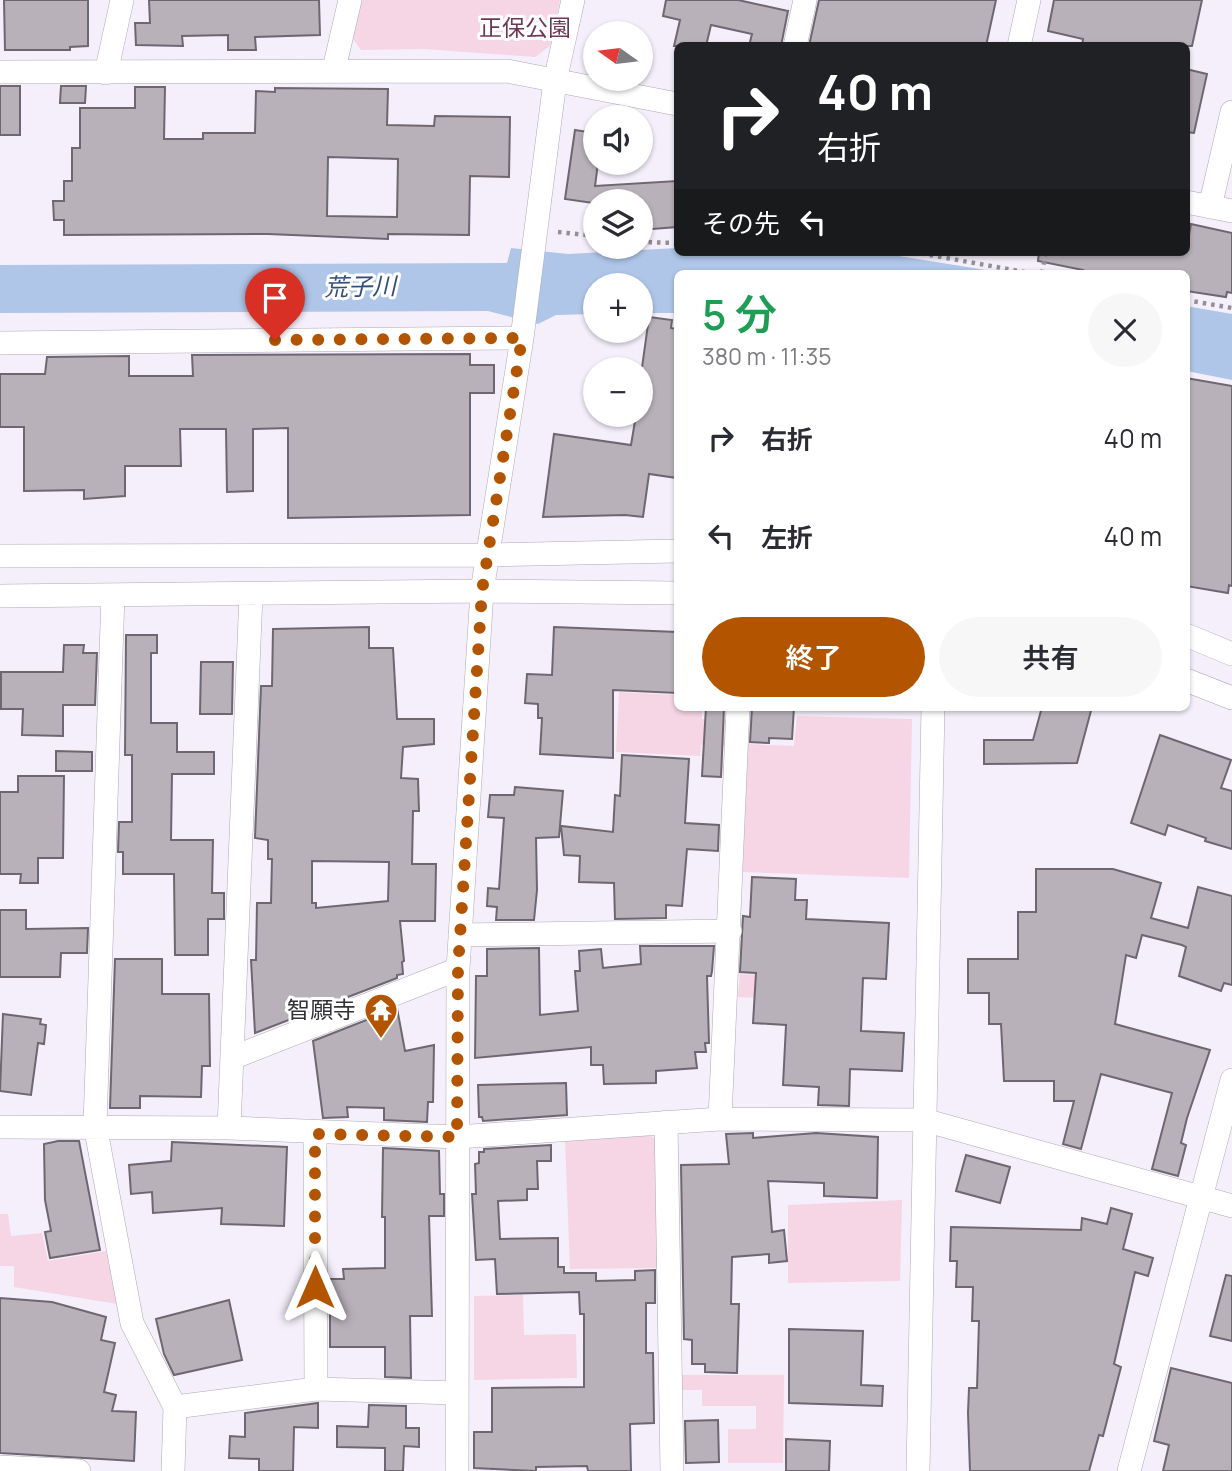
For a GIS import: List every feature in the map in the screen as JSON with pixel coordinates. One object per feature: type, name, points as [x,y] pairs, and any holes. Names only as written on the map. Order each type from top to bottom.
[{"type":"street","points":[[106,73],[122,0]]},
{"type":"street","points":[[334,69],[350,0]]},
{"type":"street","points":[[457,1471],[458,968],[482,591],[524,329],[555,81],[573,0]]},
{"type":"street","points":[[796,42],[805,0]]},
{"type":"street","points":[[1020,42],[1029,0]]},
{"type":"street","points":[[0,72],[334,69],[507,71],[674,103]]},
{"type":"street","points":[[1190,203],[1221,209],[1232,112]]},
{"type":"street","points":[[0,343],[524,329]]},
{"type":"street","points":[[0,556],[489,555],[674,551]]},
{"type":"street","points":[[0,596],[482,591],[674,593]]},
{"type":"street","points":[[229,1128],[251,594]]},
{"type":"street","points":[[113,595],[96,1125],[132,1323],[175,1407],[173,1471]]},
{"type":"street","points":[[1190,637],[1232,654]]},
{"type":"street","points":[[1190,682],[1232,698]]},
{"type":"street","points":[[720,1119],[738,711]]},
{"type":"street","points":[[918,1471],[933,711]]},
{"type":"street","points":[[460,935],[730,931]]},
{"type":"street","points":[[232,1058],[458,968]]},
{"type":"street","points":[[1129,1471],[1232,1080]]},
{"type":"street","points":[[0,1127],[96,1125],[457,1137],[720,1119],[924,1120],[1232,1206]]},
{"type":"street","points":[[666,1122],[672,1471]]},
{"type":"street","points":[[315,1134],[316,1389]]},
{"type":"street","points":[[175,1407],[316,1389],[457,1393]]},
{"type":"street","points":[[0,1467],[79,1471]]},
{"type":"path","points":[[537,229],[583,235]]},
{"type":"path","points":[[653,242],[674,243]]},
{"type":"path","points":[[935,256],[1013,270]]},
{"type":"path","points":[[1190,301],[1232,308]]},
{"type":"green space","name":"正保公園","points":[[359,0],[560,0],[550,46],[535,57],[424,49],[361,50],[351,36]]},
{"type":"green space","points":[[619,692],[674,695],[674,711],[702,711],[702,719],[726,720],[725,746],[701,745],[700,756],[616,752]]},
{"type":"green space","points":[[797,716],[912,719],[909,878],[743,872],[747,744],[794,746]]},
{"type":"green space","points":[[740,974],[823,978],[822,1001],[738,997]]},
{"type":"green space","points":[[648,1134],[657,1140],[658,1268],[570,1269],[565,1139]]},
{"type":"green space","points":[[902,1200],[900,1281],[788,1283],[788,1205]]},
{"type":"green space","points":[[0,1214],[8,1214],[11,1236],[42,1233],[48,1261],[106,1251],[117,1304],[14,1287],[14,1266],[0,1266]]},
{"type":"green space","points":[[523,1295],[524,1335],[576,1334],[577,1378],[474,1380],[474,1296]]},
{"type":"green space","points":[[681,1375],[784,1375],[783,1463],[728,1463],[728,1429],[756,1429],[756,1406],[702,1406],[702,1390],[681,1390]]},
{"type":"water","name":"荒子川","points":[[511,248],[583,253],[583,259],[653,259],[653,249],[674,248],[674,256],[899,256],[985,270],[674,270],[674,313],[653,313],[653,273],[583,273],[583,314],[556,315],[538,324],[488,311],[0,313],[0,265],[507,263]]},
{"type":"water","points":[[1190,307],[1232,314],[1232,380],[1190,372]]},
{"type":"building","points":[[4,0],[88,0],[88,46],[70,47],[70,50],[5,50]]},
{"type":"building","points":[[149,0],[319,0],[320,35],[255,37],[256,50],[228,50],[228,35],[182,36],[183,46],[136,45],[135,23],[150,23]]},
{"type":"building","points":[[666,0],[738,0],[788,11],[782,42],[750,42],[752,34],[711,25],[707,42],[675,42],[680,20],[663,16]]},
{"type":"building","points":[[819,0],[996,0],[987,42],[810,42]]},
{"type":"building","points":[[1054,0],[1202,0],[1192,46],[1190,42],[1083,42],[1083,39],[1048,31]]},
{"type":"building","points":[[1190,70],[1207,74],[1194,133],[1190,132]]},
{"type":"building","points":[[0,86],[20,86],[20,135],[0,135]]},
{"type":"building","points":[[61,86],[86,86],[85,103],[60,103]]},
{"type":"building","points":[[135,87],[165,87],[164,139],[203,139],[203,133],[255,133],[256,91],[275,92],[275,88],[388,89],[387,125],[434,126],[435,116],[510,117],[509,177],[470,176],[469,235],[388,234],[388,239],[268,234],[64,235],[64,220],[54,220],[53,201],[64,201],[64,181],[72,181],[72,148],[80,148],[80,108],[135,108]],"holes":[[[328,157],[398,159],[397,217],[327,216]]]},
{"type":"building","points":[[575,130],[583,131],[583,175],[596,175],[595,186],[674,181],[674,227],[653,229],[653,189],[583,189],[583,202],[565,199]]},
{"type":"building","points":[[1191,224],[1232,233],[1232,293],[1227,292],[1226,297],[1190,292],[1190,270],[1083,270],[1038,261],[1039,256],[1190,256]]},
{"type":"building","points":[[653,318],[672,320],[674,478],[649,474],[643,517],[543,517],[554,434],[631,445],[634,427],[653,427],[653,357],[643,357],[645,343],[653,343]]},
{"type":"building","points":[[470,354],[470,365],[494,365],[494,393],[470,393],[470,515],[288,518],[288,428],[253,429],[253,491],[227,492],[226,429],[180,429],[181,466],[125,466],[125,496],[84,499],[84,490],[24,491],[24,427],[0,427],[0,374],[45,374],[47,357],[129,356],[129,376],[193,376],[192,355]]},
{"type":"building","points":[[1190,379],[1232,386],[1232,586],[1229,585],[1228,593],[1190,587]]},
{"type":"building","points":[[369,627],[369,648],[393,648],[397,719],[434,719],[434,744],[403,747],[401,778],[418,779],[419,811],[413,811],[412,864],[436,864],[435,921],[400,921],[404,961],[403,974],[397,975],[397,978],[255,1033],[251,960],[256,960],[257,903],[271,903],[272,859],[268,859],[268,840],[255,838],[261,686],[272,686],[273,629]],"holes":[[[312,861],[389,862],[388,901],[316,908],[316,903],[312,903]]]},
{"type":"building","points":[[554,627],[674,632],[674,693],[613,690],[613,758],[540,754],[542,718],[538,718],[538,704],[525,703],[527,674],[552,675]]},
{"type":"building","points":[[126,635],[157,635],[157,653],[151,653],[151,723],[177,723],[177,752],[214,752],[214,774],[172,774],[171,840],[213,840],[212,893],[224,893],[224,919],[208,919],[208,955],[175,955],[174,874],[123,874],[123,852],[118,852],[119,822],[132,822],[132,755],[125,755]]},
{"type":"building","points":[[64,645],[84,645],[83,653],[97,653],[95,705],[63,705],[63,736],[22,735],[23,709],[1,709],[1,672],[63,672]]},
{"type":"building","points":[[201,662],[233,662],[232,714],[200,714]]},
{"type":"building","points":[[706,711],[724,711],[721,777],[702,776]]},
{"type":"building","points":[[752,711],[794,711],[792,739],[769,738],[769,743],[750,742]]},
{"type":"building","points":[[1041,711],[1091,711],[1077,763],[984,764],[984,740],[1033,740]]},
{"type":"building","points":[[1160,735],[1231,760],[1221,788],[1232,791],[1232,849],[1168,825],[1165,835],[1131,823]]},
{"type":"building","points":[[56,751],[92,752],[92,771],[56,771]]},
{"type":"building","points":[[622,755],[689,759],[685,823],[719,825],[718,851],[687,849],[682,906],[666,905],[666,918],[615,919],[614,883],[579,882],[580,856],[564,855],[561,826],[613,832],[615,795],[620,796]]},
{"type":"building","points":[[18,776],[64,776],[63,858],[38,858],[38,883],[20,883],[21,874],[0,874],[0,792],[18,792]]},
{"type":"building","points":[[515,787],[563,791],[559,837],[536,838],[537,890],[534,920],[496,920],[497,907],[487,906],[488,888],[499,889],[504,818],[488,817],[490,795],[514,795]]},
{"type":"building","points":[[1036,869],[1113,869],[1161,883],[1151,918],[1188,928],[1198,887],[1232,896],[1232,985],[1224,983],[1221,991],[1179,976],[1186,947],[1182,945],[1142,935],[1136,958],[1126,955],[1115,1024],[1210,1050],[1187,1118],[1181,1143],[1186,1145],[1178,1176],[1152,1169],[1172,1093],[1101,1074],[1081,1149],[1063,1144],[1074,1101],[1054,1101],[1054,1081],[1004,1081],[1001,1024],[989,1024],[989,993],[968,993],[968,959],[1018,959],[1018,912],[1036,912]]},
{"type":"building","points":[[752,877],[796,879],[795,900],[807,900],[806,919],[889,923],[886,979],[863,978],[861,1031],[904,1033],[902,1071],[850,1069],[849,1106],[818,1105],[819,1087],[783,1085],[786,1025],[753,1023],[756,973],[740,972],[743,916],[750,917]]},
{"type":"building","points":[[0,910],[26,910],[26,929],[88,928],[87,953],[61,953],[60,977],[0,977]]},
{"type":"building","points":[[640,946],[714,946],[711,976],[707,976],[709,1043],[705,1043],[706,1052],[695,1052],[697,1068],[656,1071],[656,1083],[604,1084],[603,1065],[591,1065],[591,1047],[475,1058],[476,976],[487,976],[487,949],[539,948],[540,1015],[578,1011],[575,971],[580,971],[579,951],[601,949],[603,968],[641,964]]},
{"type":"building","points":[[115,959],[162,959],[162,994],[209,994],[210,1066],[202,1066],[201,1097],[140,1096],[140,1108],[110,1108]]},
{"type":"building","points":[[397,1008],[405,1051],[434,1045],[433,1102],[428,1102],[427,1122],[384,1120],[384,1108],[347,1107],[348,1117],[323,1118],[313,1041]]},
{"type":"building","points":[[3,1014],[41,1019],[40,1024],[46,1025],[44,1044],[38,1043],[31,1095],[0,1091]]},
{"type":"building","points":[[566,1083],[567,1115],[483,1121],[482,1117],[479,1117],[478,1085]]},
{"type":"building","points":[[753,1133],[753,1138],[816,1133],[878,1137],[877,1198],[824,1196],[824,1183],[768,1181],[772,1232],[784,1230],[787,1261],[769,1263],[769,1254],[732,1257],[731,1304],[739,1304],[737,1373],[705,1372],[705,1364],[692,1364],[692,1340],[684,1339],[681,1165],[729,1164],[726,1134]]},
{"type":"building","points":[[79,1141],[100,1250],[50,1258],[45,1232],[51,1231],[45,1200],[44,1144]]},
{"type":"building","points":[[172,1142],[287,1147],[284,1226],[221,1224],[222,1208],[153,1213],[152,1192],[131,1194],[129,1165],[171,1161]]},
{"type":"building","points":[[551,1145],[551,1161],[537,1161],[538,1189],[527,1189],[527,1200],[498,1201],[500,1239],[558,1238],[558,1267],[564,1267],[564,1273],[596,1273],[596,1281],[635,1280],[635,1271],[655,1270],[655,1303],[646,1303],[646,1353],[653,1353],[654,1423],[630,1424],[631,1471],[588,1471],[587,1466],[536,1467],[536,1471],[474,1468],[474,1432],[492,1432],[492,1388],[584,1387],[584,1314],[580,1314],[579,1292],[497,1294],[495,1259],[476,1260],[472,1194],[476,1194],[475,1164],[479,1163],[479,1152],[484,1152],[484,1149]]},
{"type":"building","points":[[383,1148],[439,1151],[440,1194],[444,1194],[444,1216],[429,1216],[432,1316],[410,1316],[411,1378],[385,1377],[385,1347],[330,1347],[330,1279],[344,1279],[343,1269],[385,1268],[385,1217],[382,1217]]},
{"type":"building","points":[[966,1155],[1010,1167],[1000,1203],[956,1191]]},
{"type":"building","points":[[1111,1208],[1132,1214],[1123,1249],[1153,1258],[1148,1276],[1135,1272],[1114,1364],[1121,1367],[1103,1436],[1099,1435],[1089,1471],[970,1471],[969,1388],[977,1388],[979,1321],[972,1321],[973,1287],[956,1287],[957,1261],[950,1261],[951,1227],[1081,1230],[1082,1218],[1107,1224]]},
{"type":"building","points":[[1226,1275],[1232,1276],[1232,1341],[1210,1336]]},
{"type":"building","points":[[0,1298],[52,1302],[106,1317],[101,1340],[115,1343],[104,1392],[116,1395],[112,1411],[136,1412],[134,1461],[0,1453]]},
{"type":"building","points":[[229,1300],[242,1360],[174,1375],[164,1354],[156,1319]]},
{"type":"building","points":[[789,1329],[863,1331],[861,1385],[883,1386],[882,1406],[789,1403]]},
{"type":"building","points":[[1171,1368],[1232,1383],[1232,1471],[1163,1471],[1169,1445],[1154,1441]]},
{"type":"building","points":[[318,1403],[318,1428],[294,1427],[293,1471],[259,1471],[259,1459],[229,1458],[230,1436],[245,1437],[245,1413]]},
{"type":"building","points":[[369,1405],[406,1406],[406,1428],[419,1428],[419,1447],[404,1446],[403,1471],[385,1471],[385,1448],[337,1447],[337,1426],[368,1427]]},
{"type":"building","points":[[718,1420],[719,1462],[686,1463],[685,1421]]},
{"type":"building","points":[[786,1439],[830,1441],[829,1471],[786,1471]]},
{"type":"place","name":"智願寺","points":[[381,1040]]},
{"type":"route","points":[[275,340],[522,338],[482,591],[458,968],[457,1137],[315,1134],[315,1287]]}]
